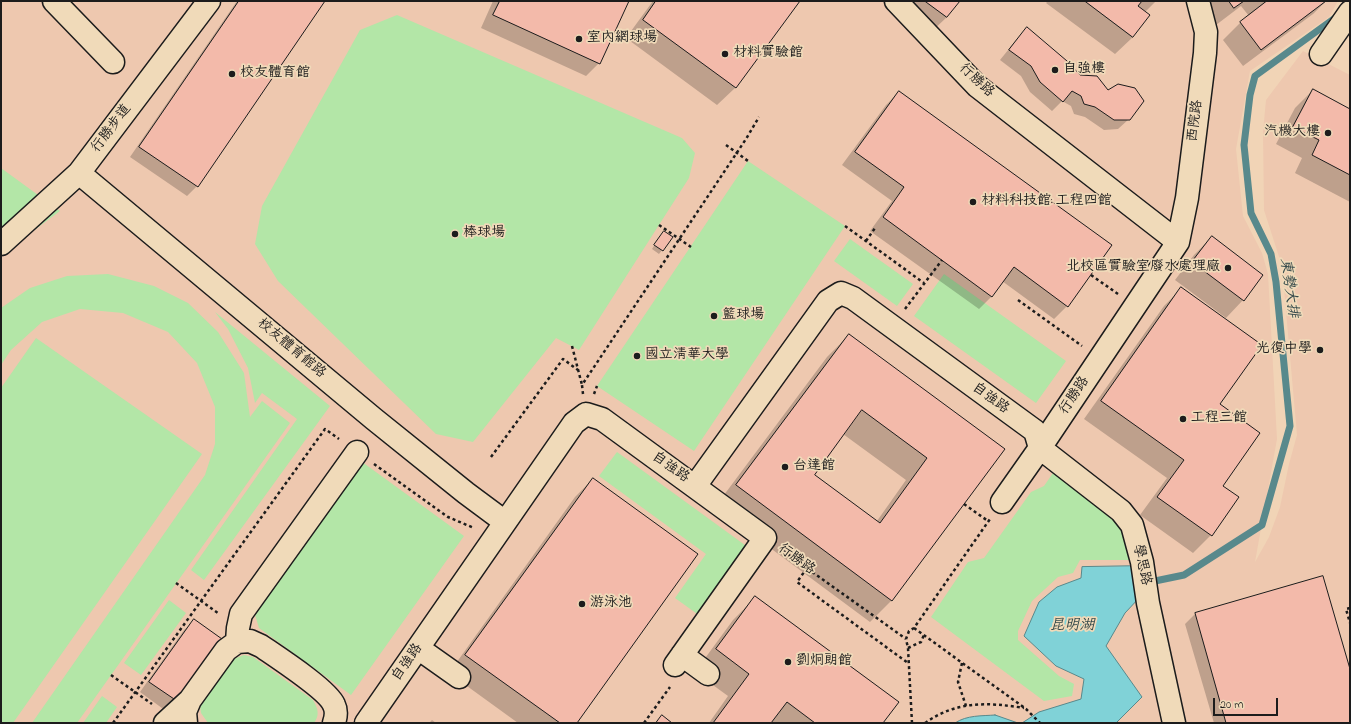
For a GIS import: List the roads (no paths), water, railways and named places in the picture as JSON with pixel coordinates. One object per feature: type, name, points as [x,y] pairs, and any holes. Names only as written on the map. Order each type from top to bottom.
[{"type":"lane","points":[[54,1],[113,62]]},
{"type":"lane","name":"行勝步道","points":[[1,244],[79,173],[209,1]]},
{"type":"lane","name":"行勝路","points":[[896,1],[978,86],[1178,242],[1002,502]]},
{"type":"lane","name":"西院路","points":[[1178,242],[1187,198],[1205,53],[1206,32],[1198,1]]},
{"type":"lane","points":[[1321,54],[1350,12]]},
{"type":"lane","name":"校友體育館路","points":[[79,173],[466,494],[505,522]]},
{"type":"lane","name":"自強路","points":[[368,720],[574,423],[586,414],[602,419],[695,486],[828,301],[840,293],[853,298],[1035,431],[1040,448]]},
{"type":"lane","name":"學思路","points":[[1040,448],[1121,511],[1132,525],[1142,562],[1148,603],[1174,723]]},
{"type":"lane","points":[[174,721],[185,712],[190,700],[238,635],[241,614],[357,452]]},
{"type":"lane","name":"行勝路","points":[[695,486],[766,538],[682,660],[708,674]]},
{"type":"lane","points":[[238,635],[261,646],[327,694],[334,705],[335,720],[368,720]]},
{"type":"lane","points":[[418,648],[460,677]]},
{"type":"water","name":"昆明湖","points":[[1130,566],[1155,581],[1125,613],[1106,646],[1142,697],[1116,723],[1022,723],[1039,712],[1081,699],[1084,679],[1056,666],[1024,636],[1039,602],[1057,587],[1081,578],[1082,567]]},
{"type":"water","points":[[995,715],[1018,723],[955,723],[970,717]]},
{"type":"waterway","name":"東勢大排","points":[[1155,581],[1184,575],[1262,525],[1290,426],[1276,282],[1271,254],[1251,213],[1244,145],[1250,95],[1255,76],[1335,18]]},
{"type":"place","name":"室內網球場","points":[[579,39]]},
{"type":"place","name":"材料實驗館","points":[[725,54]]},
{"type":"place","name":"自強樓","points":[[1055,70]]},
{"type":"place","name":"校友體育館","points":[[232,74]]},
{"type":"place","name":"汽機大樓","points":[[1328,133]]},
{"type":"place","name":"材料科技館: 工程四館","points":[[973,202]]},
{"type":"place","name":"棒球場","points":[[455,234]]},
{"type":"place","name":"北校區實驗室廢水處理廠","points":[[1228,268]]},
{"type":"place","name":"籃球場","points":[[714,316]]},
{"type":"place","name":"光復中學","points":[[1320,350]]},
{"type":"place","name":"國立清華大學","points":[[637,356]]},
{"type":"place","name":"工程三館","points":[[1183,419]]},
{"type":"place","name":"台達館","points":[[785,467]]},
{"type":"place","name":"游泳池","points":[[582,604]]},
{"type":"place","name":"劉炯朗館","points":[[788,662]]}]
